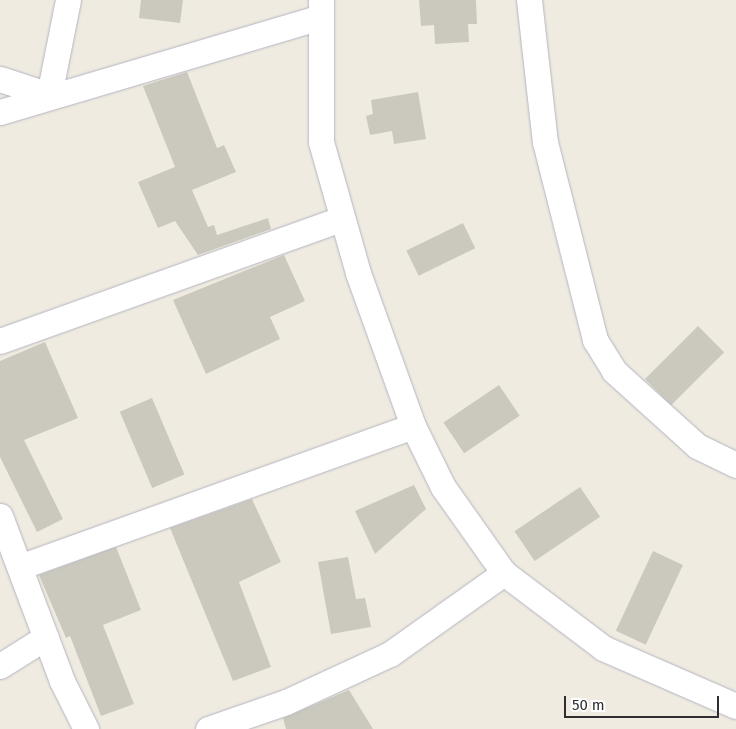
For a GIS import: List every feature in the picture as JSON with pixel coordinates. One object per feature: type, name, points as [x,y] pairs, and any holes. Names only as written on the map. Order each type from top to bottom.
[{"type":"street","points":[[49,95],[68,0]]},
{"type":"street","points":[[529,0],[545,142],[594,340],[614,371],[697,446],[736,465]]},
{"type":"street","points":[[0,112],[321,8],[321,142],[341,219],[413,426],[443,487],[504,573],[603,648],[736,706]]},
{"type":"street","points":[[0,79],[49,95]]},
{"type":"street","points":[[0,341],[341,219]]},
{"type":"street","points":[[22,566],[413,426]]},
{"type":"street","points":[[0,516],[22,566],[46,637],[86,729]]},
{"type":"street","points":[[208,729],[286,702],[390,654],[504,573]]},
{"type":"street","points":[[0,666],[46,637]]},
{"type":"building","points":[[141,0],[183,0],[180,23],[139,18]]},
{"type":"building","points":[[419,0],[476,0],[477,24],[468,24],[469,42],[435,44],[434,25],[421,26]]},
{"type":"building","points":[[187,72],[217,148],[224,145],[236,172],[192,190],[208,227],[214,225],[217,235],[268,218],[271,229],[198,255],[175,221],[158,228],[138,182],[175,167],[143,86]]},
{"type":"building","points":[[418,92],[426,139],[394,144],[392,131],[370,135],[366,116],[373,114],[371,100]]},
{"type":"building","points":[[463,223],[475,248],[419,276],[406,251]]},
{"type":"building","points":[[284,255],[305,301],[270,317],[280,339],[206,374],[173,300]]},
{"type":"building","points":[[698,326],[724,352],[671,405],[645,379]]},
{"type":"building","points":[[45,342],[78,418],[24,440],[63,519],[37,532],[0,457],[0,361]]},
{"type":"building","points":[[499,385],[520,416],[464,453],[443,422]]},
{"type":"building","points":[[152,398],[184,474],[152,488],[120,412]]},
{"type":"building","points":[[414,485],[426,509],[375,554],[355,511]]},
{"type":"building","points":[[580,487],[600,517],[535,561],[515,531]]},
{"type":"building","points":[[252,499],[281,562],[239,582],[271,667],[233,681],[170,528]]},
{"type":"building","points":[[116,547],[141,610],[103,625],[134,704],[101,716],[70,636],[66,638],[39,575]]},
{"type":"building","points":[[653,551],[683,565],[646,645],[616,631]]},
{"type":"building","points":[[348,557],[356,599],[365,598],[371,627],[331,634],[318,562]]},
{"type":"building","points":[[349,690],[373,729],[286,729],[283,718]]}]
